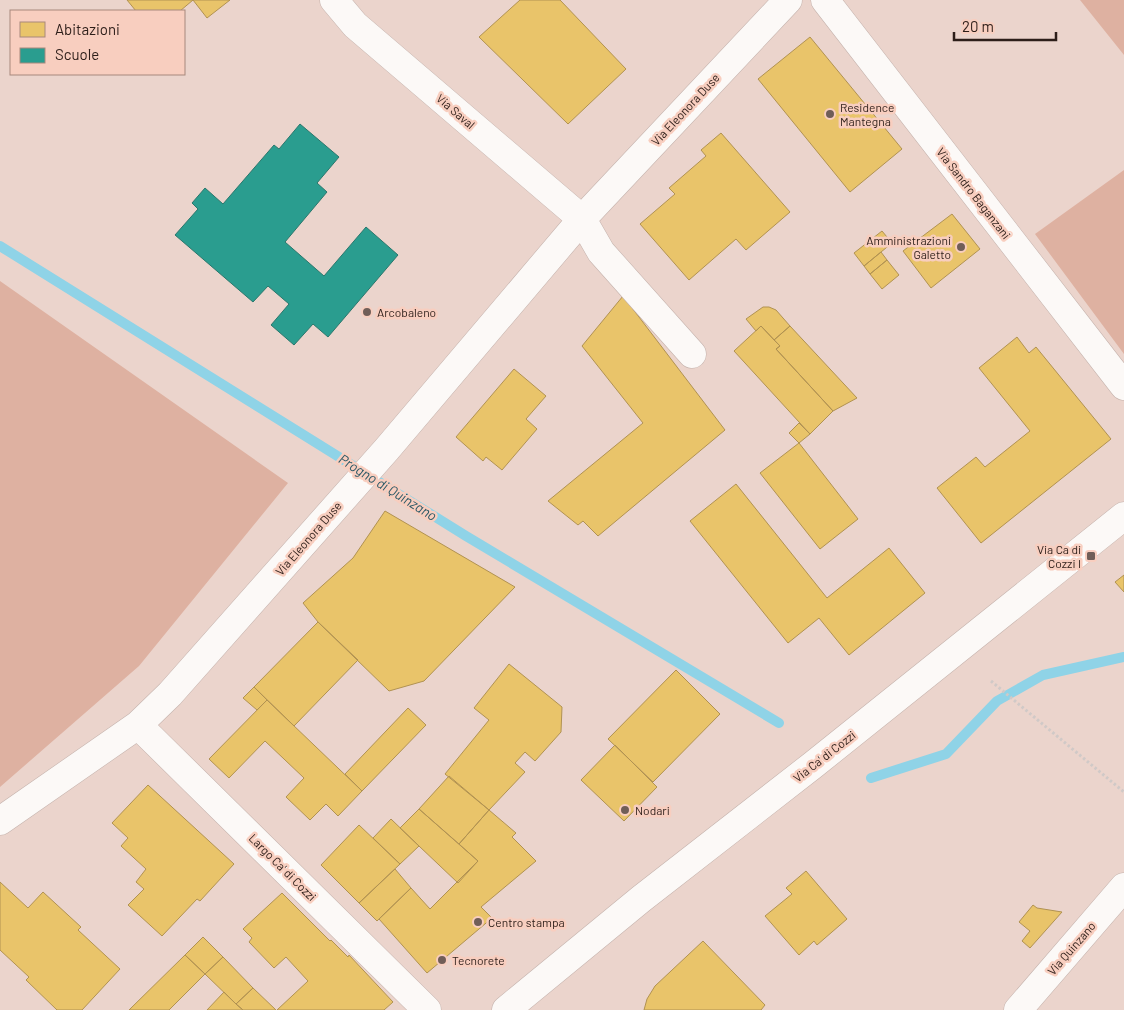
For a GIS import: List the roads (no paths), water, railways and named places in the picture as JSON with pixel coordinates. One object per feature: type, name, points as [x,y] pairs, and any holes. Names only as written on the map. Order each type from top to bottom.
[{"type":"street","name":"Via Saval","points":[[334,0],[355,25],[582,219]]},
{"type":"street","name":"Via Eleonora Duse","points":[[0,821],[138,725],[170,694],[387,449],[582,219],[788,0]]},
{"type":"street","name":"Via Sandro Baganzani","points":[[825,0],[1124,386]]},
{"type":"street","points":[[582,219],[600,252],[692,354]]},
{"type":"street","name":"Via Ca' di Cozzi","points":[[523,1005],[641,898],[813,765],[1124,516]]},
{"type":"street","name":"Largo Ca' di Cozzi","points":[[138,725],[427,1010]]},
{"type":"street","name":"Via Quinzano","points":[[1018,1010],[1124,887]]},
{"type":"waterway","name":"Progno di Quinzano","points":[[0,246],[466,536],[779,723]]},
{"type":"waterway","name":"Progno di Quinzano","points":[[871,778],[946,754],[997,701],[1043,675],[1124,657]]},
{"type":"place","name":"Residence Mantegna","points":[[830,114]]},
{"type":"place","name":"Amministrazioni Galetto","points":[[961,247]]},
{"type":"place","name":"Arcobaleno","points":[[367,312]]},
{"type":"place","name":"Via Ca di Cozzi I","points":[[1091,556]]},
{"type":"place","name":"Nodari","points":[[625,810]]},
{"type":"place","name":"Centro stampa","points":[[478,922]]},
{"type":"place","name":"Tecnorete","points":[[442,960]]}]
